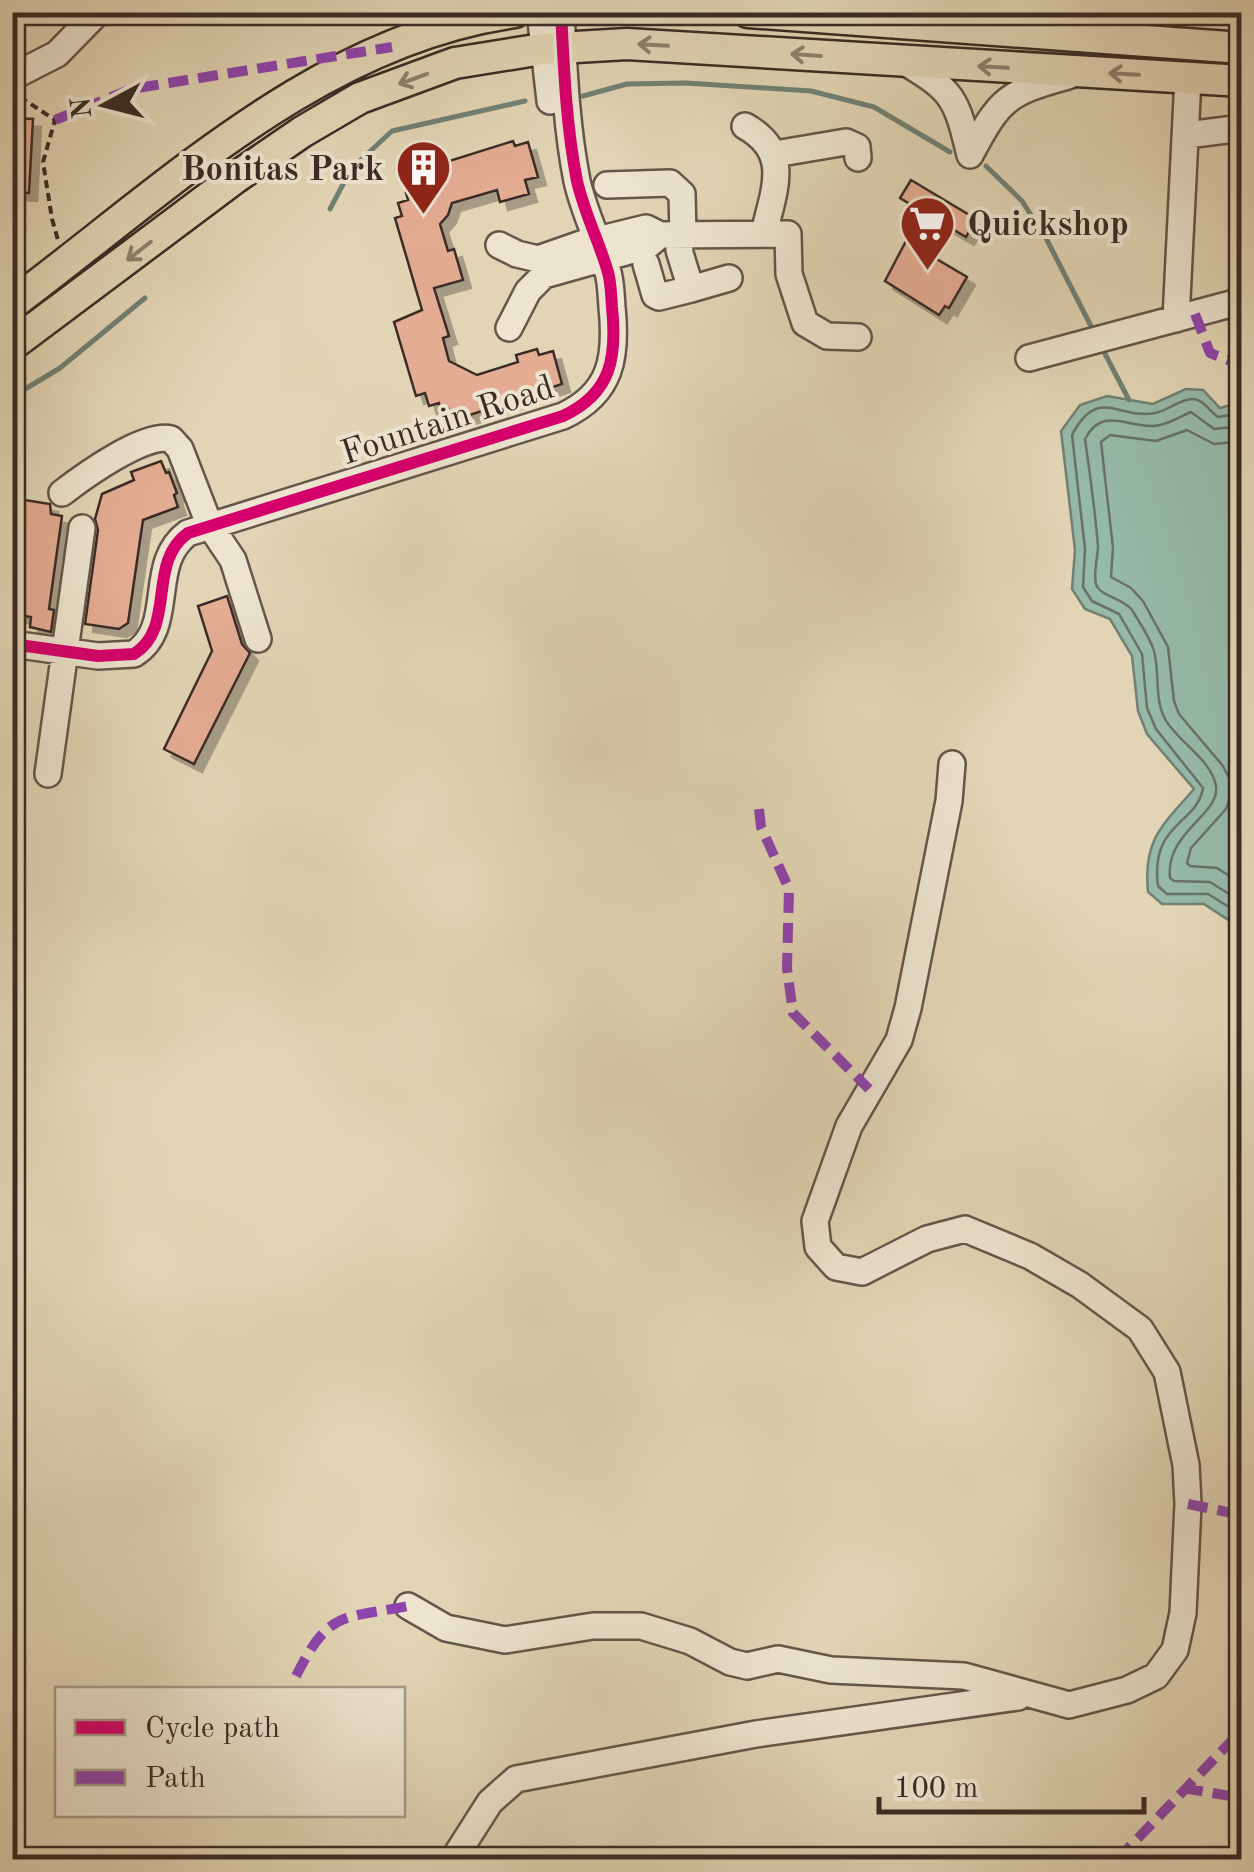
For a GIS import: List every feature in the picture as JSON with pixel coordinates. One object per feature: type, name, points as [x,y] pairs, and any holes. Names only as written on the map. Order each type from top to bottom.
[{"type":"main road","points":[[12,304],[213,147],[284,100],[392,47],[447,27],[515,12]]},
{"type":"main road","points":[[748,12],[974,22],[1242,48]]},
{"type":"main road","points":[[12,344],[302,132],[360,98],[455,63],[552,48],[628,44],[1242,82]]},
{"type":"street","points":[[15,85],[57,54],[98,12]]},
{"type":"street","name":"Fountain Road","points":[[13,646],[116,658],[142,649],[156,626],[170,552],[188,533],[563,416],[584,405],[600,388],[613,355],[609,272],[592,252],[566,112],[540,12]]},
{"type":"street","name":"Fountain Road","points":[[552,48],[561,12]]},
{"type":"street","points":[[903,62],[949,93],[959,110],[970,155],[990,119],[1012,94],[1082,72]]},
{"type":"street","points":[[1176,319],[1188,78]]},
{"type":"street","points":[[745,126],[760,134],[774,154],[775,187],[764,234]]},
{"type":"street","points":[[1188,135],[1242,128]]},
{"type":"street","points":[[774,154],[846,142],[857,147],[858,158]]},
{"type":"street","points":[[607,185],[670,183],[678,187],[682,194],[672,234],[691,288]]},
{"type":"street","points":[[499,246],[541,267],[592,252],[646,228],[672,234],[788,234],[789,274],[805,323],[826,336],[858,336]]},
{"type":"street","points":[[646,264],[659,297],[729,278]]},
{"type":"street","points":[[508,328],[541,267]]},
{"type":"street","points":[[1029,358],[1242,302]]},
{"type":"street","points":[[62,493],[153,438],[164,437],[177,444],[210,524],[232,560],[258,639]]},
{"type":"street","points":[[48,774],[82,528]]},
{"type":"street","points":[[408,1606],[446,1628],[505,1640],[593,1626],[641,1626],[690,1640],[730,1662],[746,1666],[778,1659],[831,1670],[964,1676],[1068,1705],[1127,1690],[1156,1676],[1175,1650],[1183,1613],[1186,1465],[1167,1372],[1140,1328],[1080,1285],[1030,1256],[964,1229],[927,1239],[862,1272],[836,1266],[818,1247],[815,1221],[849,1126],[899,1040],[908,1008],[949,801],[952,764]]},
{"type":"street","points":[[454,1860],[490,1802],[516,1779],[737,1738],[1028,1696]]},
{"type":"path","points":[[15,85],[21,99],[56,120],[44,169],[51,211]]},
{"type":"water","points":[[1186,389],[1203,390],[1220,408],[1241,402],[1241,925],[1204,904],[1162,904],[1148,892],[1149,859],[1157,834],[1194,789],[1147,734],[1138,711],[1132,656],[1110,619],[1085,609],[1072,589],[1075,550],[1061,431],[1080,405],[1107,396],[1153,404]]},
{"type":"building","points":[[12,118],[33,119],[29,193],[12,192]]},
{"type":"building","points":[[513,141],[515,146],[528,142],[538,177],[525,180],[529,194],[500,202],[497,190],[452,203],[440,224],[448,251],[454,249],[463,280],[434,288],[449,336],[443,338],[449,361],[477,375],[518,362],[516,355],[537,349],[539,355],[553,351],[562,384],[451,418],[448,408],[441,410],[439,403],[429,406],[425,393],[416,396],[394,322],[422,310],[395,218],[402,216],[398,203],[408,200],[406,193],[414,191],[414,172]]},
{"type":"building","points":[[911,180],[976,219],[966,237],[900,198]]},
{"type":"building","points":[[906,241],[967,277],[949,308],[945,306],[939,315],[885,281]]},
{"type":"building","points":[[161,461],[177,493],[174,495],[178,507],[143,520],[128,623],[119,629],[85,624],[98,530],[95,519],[102,494],[134,480],[131,472]]},
{"type":"building","points":[[12,498],[50,504],[51,514],[62,516],[49,609],[54,610],[51,632],[30,627],[31,617],[12,614]]},
{"type":"building","points":[[227,596],[242,644],[250,653],[194,764],[164,749],[212,651],[198,606]]},
{"type":"waterway","points":[[583,96],[627,84],[686,83],[811,91],[874,107],[950,152]]},
{"type":"waterway","points":[[330,209],[351,169],[392,131],[525,101]]},
{"type":"waterway","points":[[986,166],[1022,201],[1047,240],[1095,334]]},
{"type":"waterway","points":[[12,397],[60,368],[145,298]]},
{"type":"waterway","points":[[1102,348],[1129,400]]},
{"type":"marked path","points":[[55,120],[131,89],[392,47]]},
{"type":"marked path","points":[[1195,314],[1210,353],[1228,360],[1242,357]]},
{"type":"marked path","points":[[759,809],[761,827],[789,889],[787,968],[793,1013],[869,1089]]},
{"type":"marked path","points":[[1188,1504],[1242,1515]]},
{"type":"marked path","points":[[296,1676],[318,1639],[339,1621],[408,1606]]},
{"type":"marked path","points":[[1117,1860],[1242,1730]]},
{"type":"marked path","points":[[1183,1788],[1242,1798]]},
{"type":"cycle path","points":[[12,644],[98,656],[134,654],[155,628],[168,561],[175,546],[188,533],[563,416],[592,396],[608,372],[612,357],[611,292],[577,181],[568,118],[561,12]]},
{"type":"place","name":"Bonitas Park","points":[[423,217]]},
{"type":"place","name":"Quickshop","points":[[928,272]]}]
